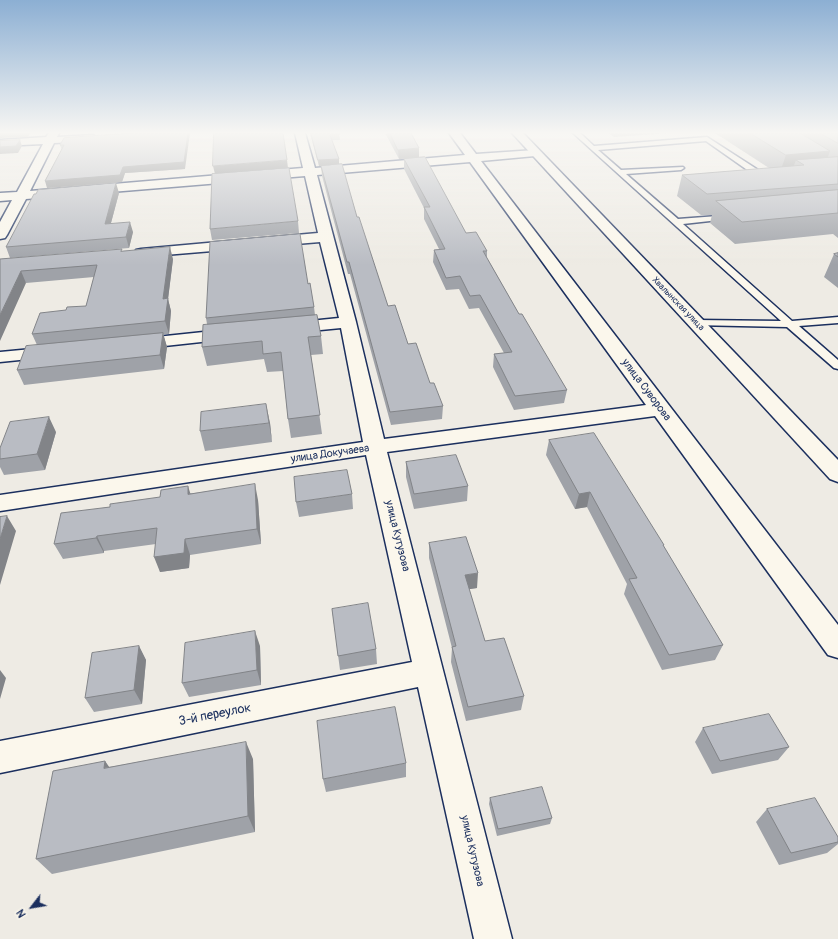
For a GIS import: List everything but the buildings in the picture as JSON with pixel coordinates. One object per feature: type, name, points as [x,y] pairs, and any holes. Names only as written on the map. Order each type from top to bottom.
[{"type":"street","points":[[0,235],[32,177]]},
{"type":"street","points":[[0,197],[242,177]]},
{"type":"street","name":"улица Кутузова","points":[[310,177],[348,322],[376,447],[494,939]]},
{"type":"street","name":"улица Суворова","points":[[487,177],[838,646]]},
{"type":"street","name":"Хвалынская улица","points":[[558,177],[838,474]]},
{"type":"street","points":[[127,254],[325,237]]},
{"type":"street","points":[[276,330],[348,322]]},
{"type":"street","points":[[118,345],[245,333]]},
{"type":"street","points":[[0,357],[71,350]]},
{"type":"street","name":"улица Докучаева","points":[[0,503],[376,447],[661,409]]},
{"type":"street","name":"3-й переулок","points":[[0,757],[430,672]]},
{"type":"lane","points":[[625,177],[838,366]]},
{"type":"lane","points":[[763,177],[766,179],[774,179]]},
{"type":"lane","points":[[676,222],[737,216]]},
{"type":"lane","points":[[696,323],[790,324],[838,320]]}]
